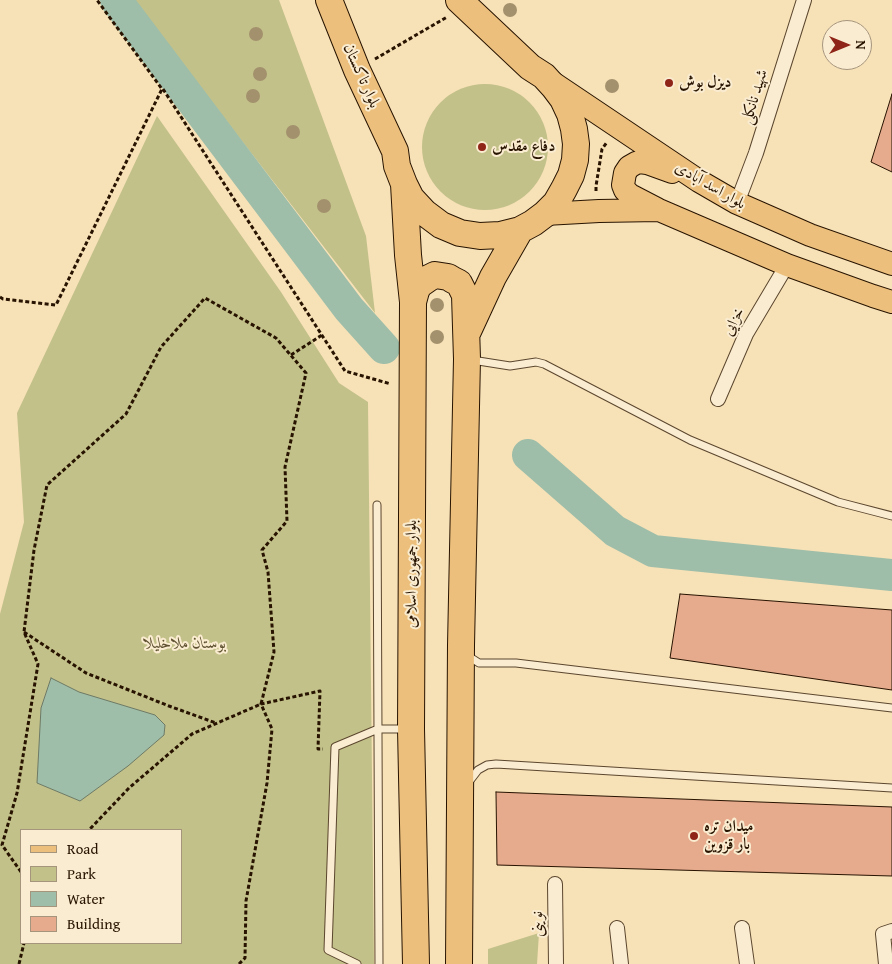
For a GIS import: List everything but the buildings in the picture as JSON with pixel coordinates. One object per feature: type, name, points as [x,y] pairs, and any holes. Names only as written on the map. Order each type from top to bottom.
[{"type":"highway","name":"بلوار تاکستان","points":[[329,0],[357,70],[395,151],[397,166],[404,184]]},
{"type":"highway","points":[[404,184],[411,198],[425,213],[441,225],[460,233],[480,236],[500,235],[520,230],[545,214],[556,203],[564,190],[573,168],[576,144],[574,129],[563,99],[554,87],[462,3]]},
{"type":"highway","name":"بلوار جمهوری اسلامی","points":[[404,184],[413,302],[411,729],[416,964]]},
{"type":"highway","points":[[467,347],[493,277],[520,230]]},
{"type":"highway","points":[[413,302],[416,291],[424,281],[435,276],[448,277],[454,280],[465,295],[467,347],[461,645],[459,964]]},
{"type":"main road","name":"بلوار اسد آبادی","points":[[537,72],[616,127],[699,181],[737,203],[810,235],[892,264]]},
{"type":"main road","points":[[699,181],[647,163],[636,163],[629,167],[625,173],[623,185],[624,190],[630,195],[659,210],[787,265],[892,302]]},
{"type":"main road","points":[[545,214],[659,210]]},
{"type":"street","name":"شهید نانکلی","points":[[737,203],[756,153],[804,0]]},
{"type":"street","name":"خزایی","points":[[718,399],[746,334],[787,265]]},
{"type":"street","name":"نوینی","points":[[555,884],[556,964]]},
{"type":"street","points":[[617,928],[622,964]]},
{"type":"street","points":[[742,928],[747,964]]},
{"type":"street","points":[[886,964],[888,932]]},
{"type":"lane","points":[[467,347],[510,366],[536,362],[544,364],[690,440],[838,502],[892,516]]},
{"type":"lane","points":[[377,506],[379,964]]},
{"type":"lane","points":[[461,645],[468,656],[479,662],[516,663],[892,708]]},
{"type":"lane","points":[[357,964],[328,950],[334,747],[378,729],[411,729]]},
{"type":"lane","points":[[460,796],[478,770],[486,765],[496,764],[892,788]]},
{"type":"path","points":[[97,0],[162,89],[345,371],[412,391]]},
{"type":"path","points":[[357,70],[462,3]]},
{"type":"path","points":[[0,297],[3,299],[56,305],[162,89]]},
{"type":"path","points":[[599,211],[596,186],[602,150],[616,127]]},
{"type":"path","points":[[20,871],[2,845],[17,793],[38,664],[24,632],[34,550],[47,486],[126,414],[161,347],[205,298],[276,338],[306,373],[285,467],[287,521],[262,550],[268,572],[274,652],[261,704],[272,729],[267,783],[246,901],[245,958],[248,964]]},
{"type":"path","points":[[290,355],[322,335]]},
{"type":"path","points":[[24,632],[86,673],[217,724]]},
{"type":"path","points":[[90,829],[129,788],[192,734],[261,704],[320,691],[318,750],[334,747]]},
{"type":"path","points":[[19,964],[24,944]]},
{"type":"path","points":[[239,964],[245,958]]},
{"type":"green space","points":[[133,0],[279,0],[366,236],[375,313]]},
{"type":"green space","points":[[485,84],[509,88],[530,102],[544,123],[548,147],[544,171],[530,192],[509,206],[485,210],[461,206],[440,192],[426,171],[422,147],[426,123],[440,102],[461,88]]},
{"type":"green space","name":"بوستان ملاخلیلا","points":[[157,116],[281,292],[339,383],[368,402],[374,964],[0,964],[0,614],[24,522],[17,413]]},
{"type":"green space","points":[[539,933],[537,964],[488,964],[488,949]]},
{"type":"water","points":[[51,678],[79,692],[155,715],[165,725],[164,735],[128,766],[80,801],[37,783],[41,708]]},
{"type":"waterway","points":[[116,0],[349,309],[384,348]]},
{"type":"waterway","points":[[528,455],[615,531],[653,551],[892,575]]},
{"type":"place","name":"دیزل بوش","points":[[669,83]]},
{"type":"place","name":"دفاع مقدس","points":[[482,147]]},
{"type":"place","name":"میدان تره بار قزوین","points":[[694,836]]}]
